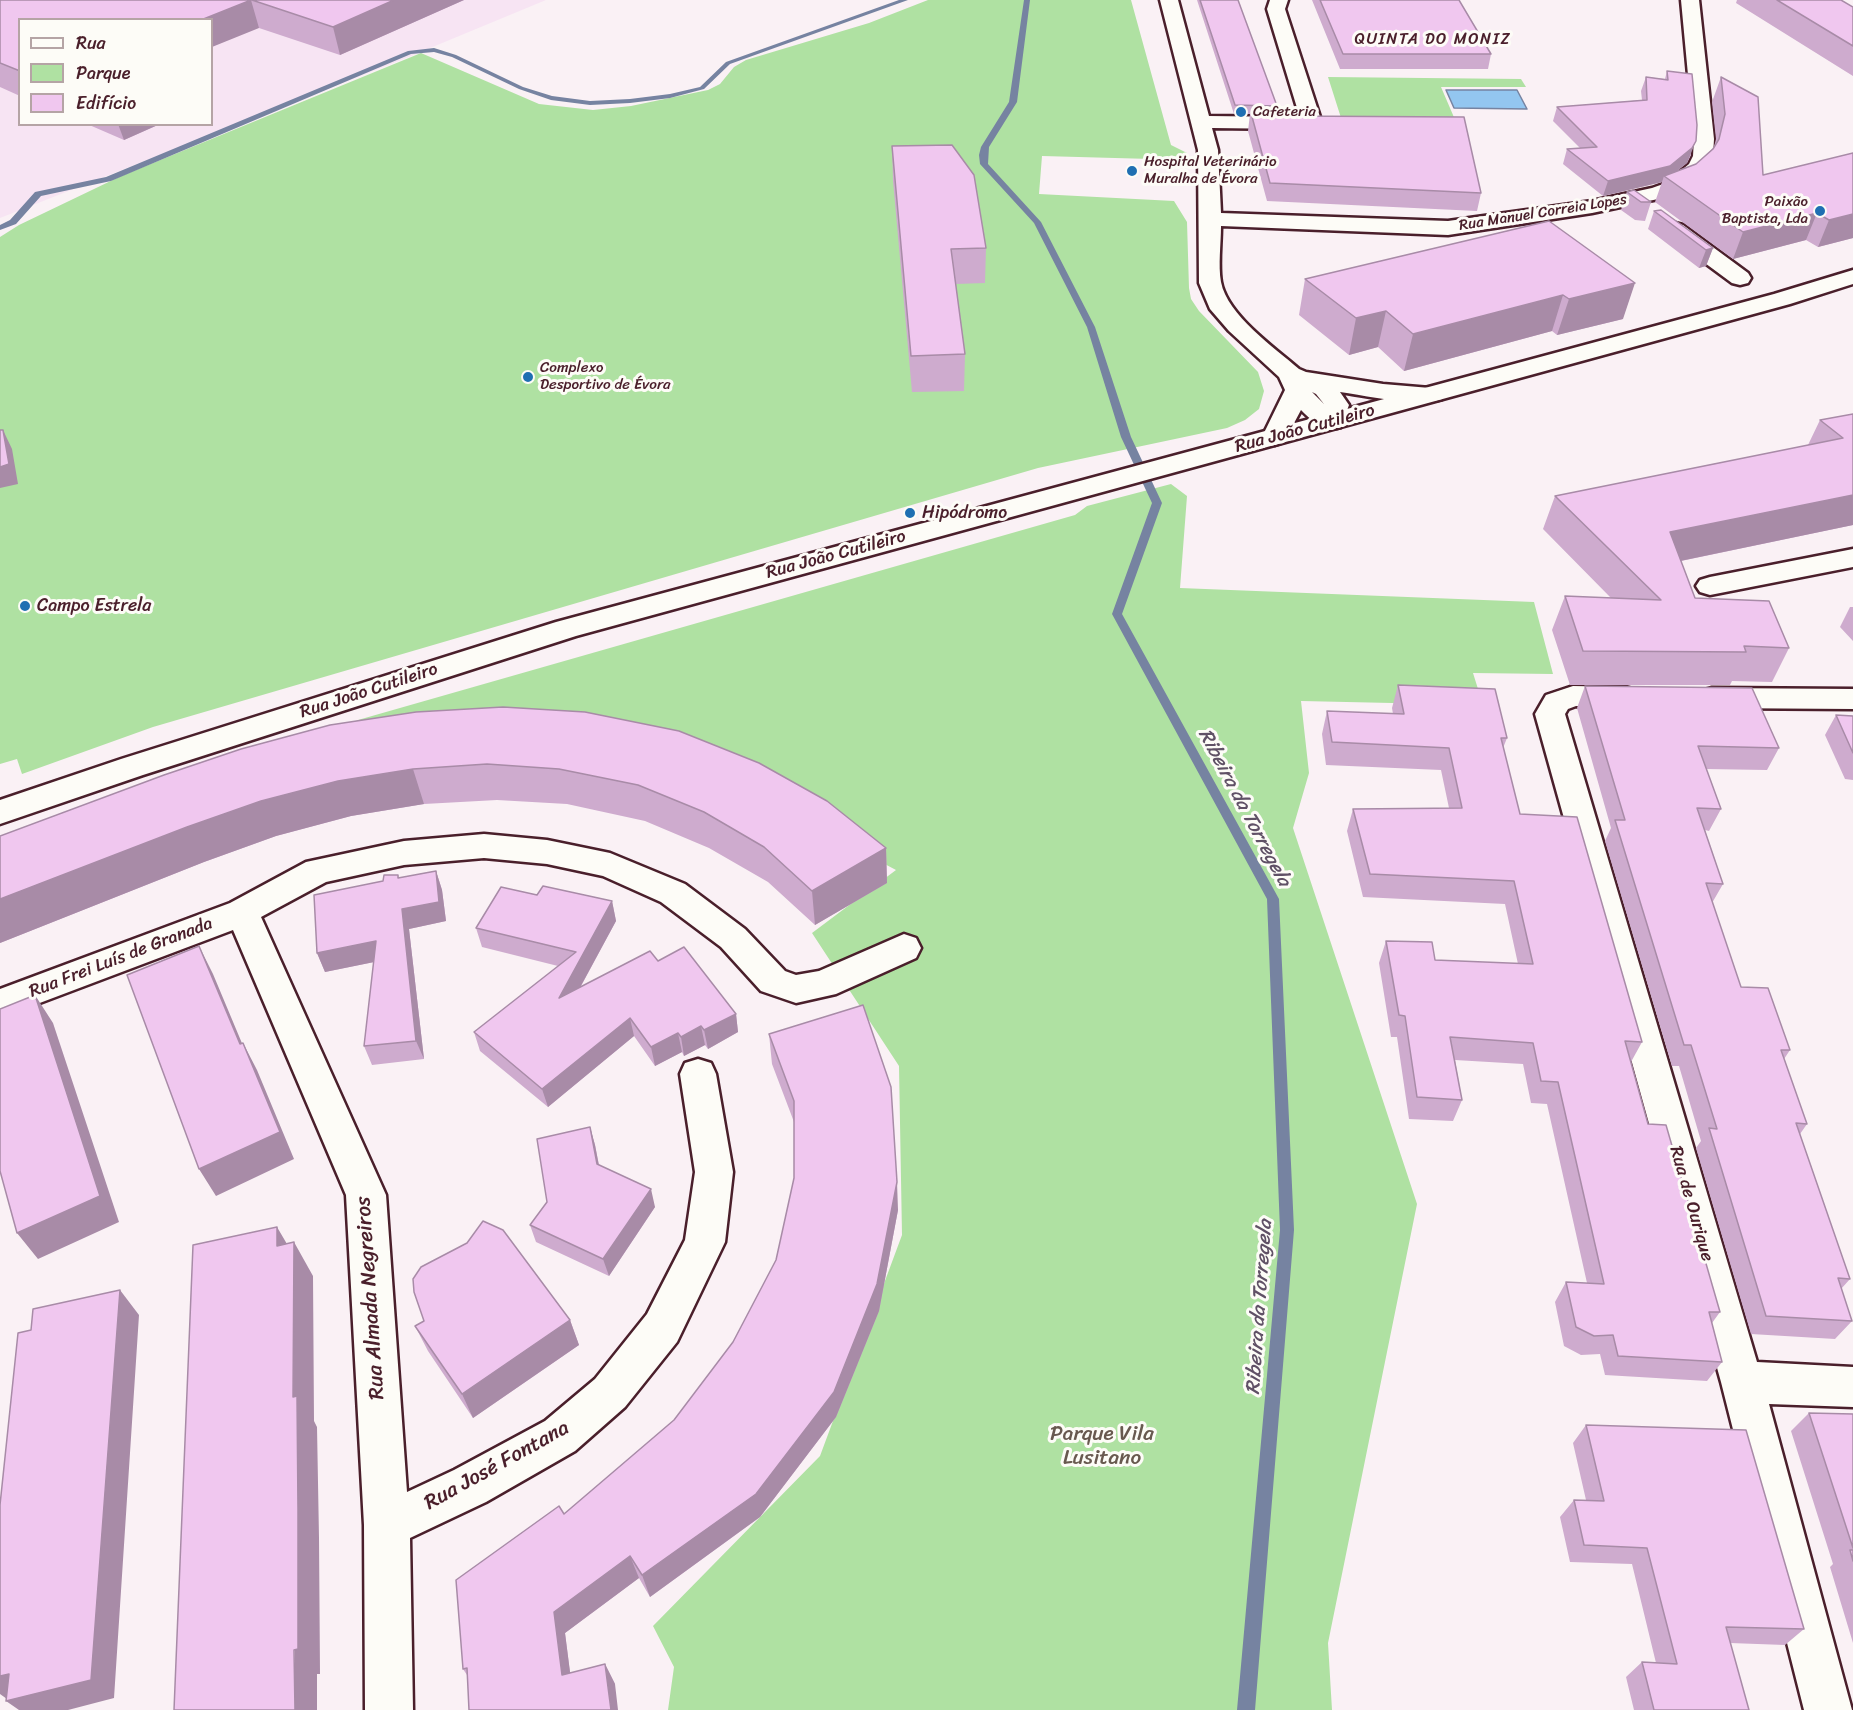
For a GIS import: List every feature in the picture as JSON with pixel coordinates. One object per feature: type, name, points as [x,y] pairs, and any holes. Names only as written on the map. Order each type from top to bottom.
[{"type":"street","points":[[1169,0],[1208,150],[1210,284],[1218,304],[1237,326],[1296,381],[1310,407],[1332,422]]},
{"type":"street","points":[[1279,0],[1276,9],[1312,123]]},
{"type":"street","name":"Rua Manuel Correia Lopes","points":[[1210,219],[1448,228],[1592,207],[1658,193],[1673,187],[1698,167],[1703,156],[1704,139],[1690,0]]},
{"type":"street","points":[[1202,122],[1334,123]]},
{"type":"street","points":[[1632,198],[1740,278]]},
{"type":"street","name":"Rua João Cutileiro","points":[[0,812],[132,767],[566,629],[1782,299],[1853,277]]},
{"type":"street","points":[[1296,381],[1434,394]]},
{"type":"street","points":[[1275,437],[1296,381]]},
{"type":"street","points":[[1710,586],[1853,558]]},
{"type":"street","name":"Rua de Ourique","points":[[1654,697],[1573,696],[1557,702],[1550,714],[1742,1382],[1828,1710]]},
{"type":"street","points":[[1690,697],[1853,699]]},
{"type":"street","name":"Rua Frei Luís de Granada","points":[[0,1004],[242,912],[318,871],[404,853],[484,846],[547,852],[610,865],[673,893],[733,938],[773,981],[796,988],[824,984],[904,948]]},
{"type":"street","name":"Rua Almada Negreiros","points":[[242,912],[366,1195],[387,1525],[389,1710]]},
{"type":"street","name":"Rua José Fontana","points":[[387,1525],[470,1486],[560,1436],[609,1392],[662,1328],[705,1242],[714,1172],[698,1074]]},
{"type":"street","points":[[1742,1382],[1853,1387]]},
{"type":"shaded area","points":[[0,0],[546,0],[406,58],[0,218]]},
{"type":"green space","name":"Complexo Desportivo de Évora","points":[[928,0],[1131,0],[1171,145],[1187,153],[1188,160],[1042,156],[1039,194],[1174,201],[1187,222],[1191,299],[1199,311],[1258,372],[1264,391],[1259,409],[1245,420],[1227,428],[1038,468],[153,727],[22,774],[17,759],[0,764],[0,237],[19,225],[119,177],[421,53],[539,104],[593,110],[631,106],[708,90],[720,84],[734,67],[746,60],[869,23]]},
{"type":"green space","points":[[1328,77],[1521,79],[1526,87],[1441,87],[1456,122],[1342,121]]},
{"type":"green space","name":"Parque Vila Lusitano","points":[[1171,484],[1187,496],[1180,588],[1534,602],[1553,674],[1473,673],[1483,705],[1301,701],[1309,773],[1293,828],[1417,1204],[1328,1643],[1332,1710],[668,1710],[674,1667],[653,1626],[820,1456],[902,1235],[899,1066],[812,933],[896,870],[686,759],[223,789],[358,720],[1075,515],[1087,506]]},
{"type":"water","points":[[1446,90],[1517,90],[1527,109],[1454,108]]},
{"type":"building","points":[[0,0],[251,0],[206,18],[18,18],[18,70],[0,63]]},
{"type":"building","points":[[252,0],[394,0],[333,27]]},
{"type":"building","points":[[1200,0],[1238,0],[1277,106],[1235,105]]},
{"type":"building","points":[[1320,0],[1459,0],[1491,54],[1343,54]]},
{"type":"building","points":[[1777,0],[1841,0],[1853,7],[1853,46]]},
{"type":"building","points":[[1667,71],[1692,74],[1697,125],[1696,141],[1692,148],[1670,166],[1608,181],[1567,149],[1597,147],[1557,107],[1647,100],[1646,77],[1668,80]]},
{"type":"building","points":[[1721,77],[1758,97],[1763,175],[1853,153],[1853,214],[1829,220],[1817,213],[1743,232],[1664,176],[1696,164],[1713,149],[1719,139],[1725,114]]},
{"type":"building","points":[[1251,113],[1285,113],[1286,116],[1464,117],[1481,193],[1270,183]]},
{"type":"building","points":[[952,145],[974,175],[986,248],[951,249],[965,354],[911,356],[892,146]]},
{"type":"building","points":[[1634,190],[1651,202],[1641,202],[1627,192]]},
{"type":"building","points":[[1661,210],[1713,248],[1706,250],[1654,211]]},
{"type":"building","points":[[1549,221],[1635,283],[1569,299],[1563,295],[1413,334],[1386,311],[1356,318],[1305,279]]},
{"type":"building","points":[[1853,414],[1853,495],[1670,532],[1695,598],[1769,601],[1789,648],[1744,646],[1746,652],[1583,651],[1565,596],[1661,600],[1555,496],[1843,438],[1820,420]]},
{"type":"building","points":[[0,430],[3,430],[9,464],[0,467]]},
{"type":"building","points":[[1398,685],[1495,689],[1507,738],[1501,738],[1520,814],[1577,817],[1642,1042],[1625,1041],[1648,1124],[1666,1125],[1720,1312],[1709,1312],[1722,1362],[1618,1356],[1613,1335],[1594,1336],[1576,1327],[1566,1282],[1604,1284],[1558,1082],[1541,1081],[1533,1043],[1450,1037],[1462,1100],[1417,1097],[1405,1016],[1399,1015],[1386,941],[1432,942],[1435,960],[1533,964],[1514,881],[1370,874],[1353,809],[1462,808],[1449,748],[1332,742],[1327,711],[1404,714]]},
{"type":"building","points":[[1585,686],[1752,688],[1779,748],[1698,746],[1721,809],[1697,808],[1723,884],[1706,883],[1741,987],[1768,988],[1790,1050],[1781,1050],[1807,1124],[1796,1123],[1850,1279],[1838,1278],[1852,1321],[1766,1316],[1709,1128],[1717,1129],[1691,1045],[1684,1045],[1615,820],[1625,820]]},
{"type":"building","points":[[503,707],[585,712],[679,731],[759,763],[827,801],[886,848],[812,891],[764,847],[704,812],[638,785],[559,769],[487,764],[413,769],[338,781],[261,801],[0,899],[0,836],[241,749],[330,725],[416,712]]},
{"type":"building","points":[[1836,715],[1853,716],[1853,753]]},
{"type":"building","points":[[436,871],[439,902],[402,909],[416,1041],[364,1046],[376,941],[317,953],[314,895],[383,881],[384,875],[398,875],[398,878]]},
{"type":"building","points":[[543,886],[612,901],[559,998],[650,951],[658,961],[684,947],[736,1014],[704,1030],[701,1026],[681,1037],[678,1033],[651,1047],[630,1018],[542,1089],[474,1032],[576,952],[476,928],[501,887],[537,895]]},
{"type":"building","points":[[199,946],[280,1132],[199,1169],[127,975]]},
{"type":"building","points":[[35,995],[100,1196],[17,1233],[0,1171],[0,1009]]},
{"type":"building","points":[[863,1005],[891,1087],[897,1182],[877,1284],[834,1392],[756,1494],[642,1575],[630,1556],[554,1612],[562,1675],[605,1664],[611,1710],[469,1710],[467,1668],[463,1669],[456,1580],[559,1506],[564,1514],[674,1420],[733,1342],[776,1260],[794,1178],[794,1101],[769,1034]]},
{"type":"building","points":[[590,1127],[597,1164],[651,1189],[603,1259],[530,1225],[547,1202],[537,1139]]},
{"type":"building","points":[[483,1221],[503,1230],[570,1320],[462,1394],[415,1326],[424,1321],[414,1292],[413,1279],[421,1267],[467,1243]]},
{"type":"building","points":[[277,1227],[277,1246],[294,1242],[293,1397],[297,1396],[298,1510],[298,1649],[294,1650],[295,1710],[174,1710],[193,1245]]},
{"type":"building","points":[[120,1290],[91,1680],[6,1701],[9,1674],[0,1676],[0,1505],[18,1333],[31,1330],[33,1309]]},
{"type":"building","points":[[1809,1413],[1853,1414],[1853,1548]]},
{"type":"building","points":[[1586,1425],[1746,1430],[1804,1629],[1726,1627],[1749,1710],[1654,1710],[1642,1662],[1677,1664],[1647,1548],[1584,1545],[1574,1500],[1604,1501]]},
{"type":"waterway","points":[[0,228],[13,222],[38,194],[108,179],[410,52],[434,50],[454,56],[521,88],[551,98],[590,103],[630,101],[670,96],[702,88],[728,63],[905,0]]},
{"type":"waterway","name":"Ribeira da Torregela","points":[[1027,0],[1013,102],[985,147],[984,164],[1037,222],[1091,327],[1126,437],[1157,503],[1117,614],[1273,899],[1287,1230],[1246,1710]]},
{"type":"place","name":"Cafeteria","points":[[1241,112]]},
{"type":"place","name":"Hospital Veterinário Muralha de Évora","points":[[1132,171]]},
{"type":"place","name":"Paixão Baptista, Lda","points":[[1820,211]]},
{"type":"place","name":"Complexo Desportivo de Évora","points":[[528,377]]},
{"type":"place","name":"Hipódromo","points":[[910,513]]},
{"type":"place","name":"Campo Estrela","points":[[25,606]]},
{"type":"district","name":"QUINTA DO MONIZ","points":[[1433,40]]}]
